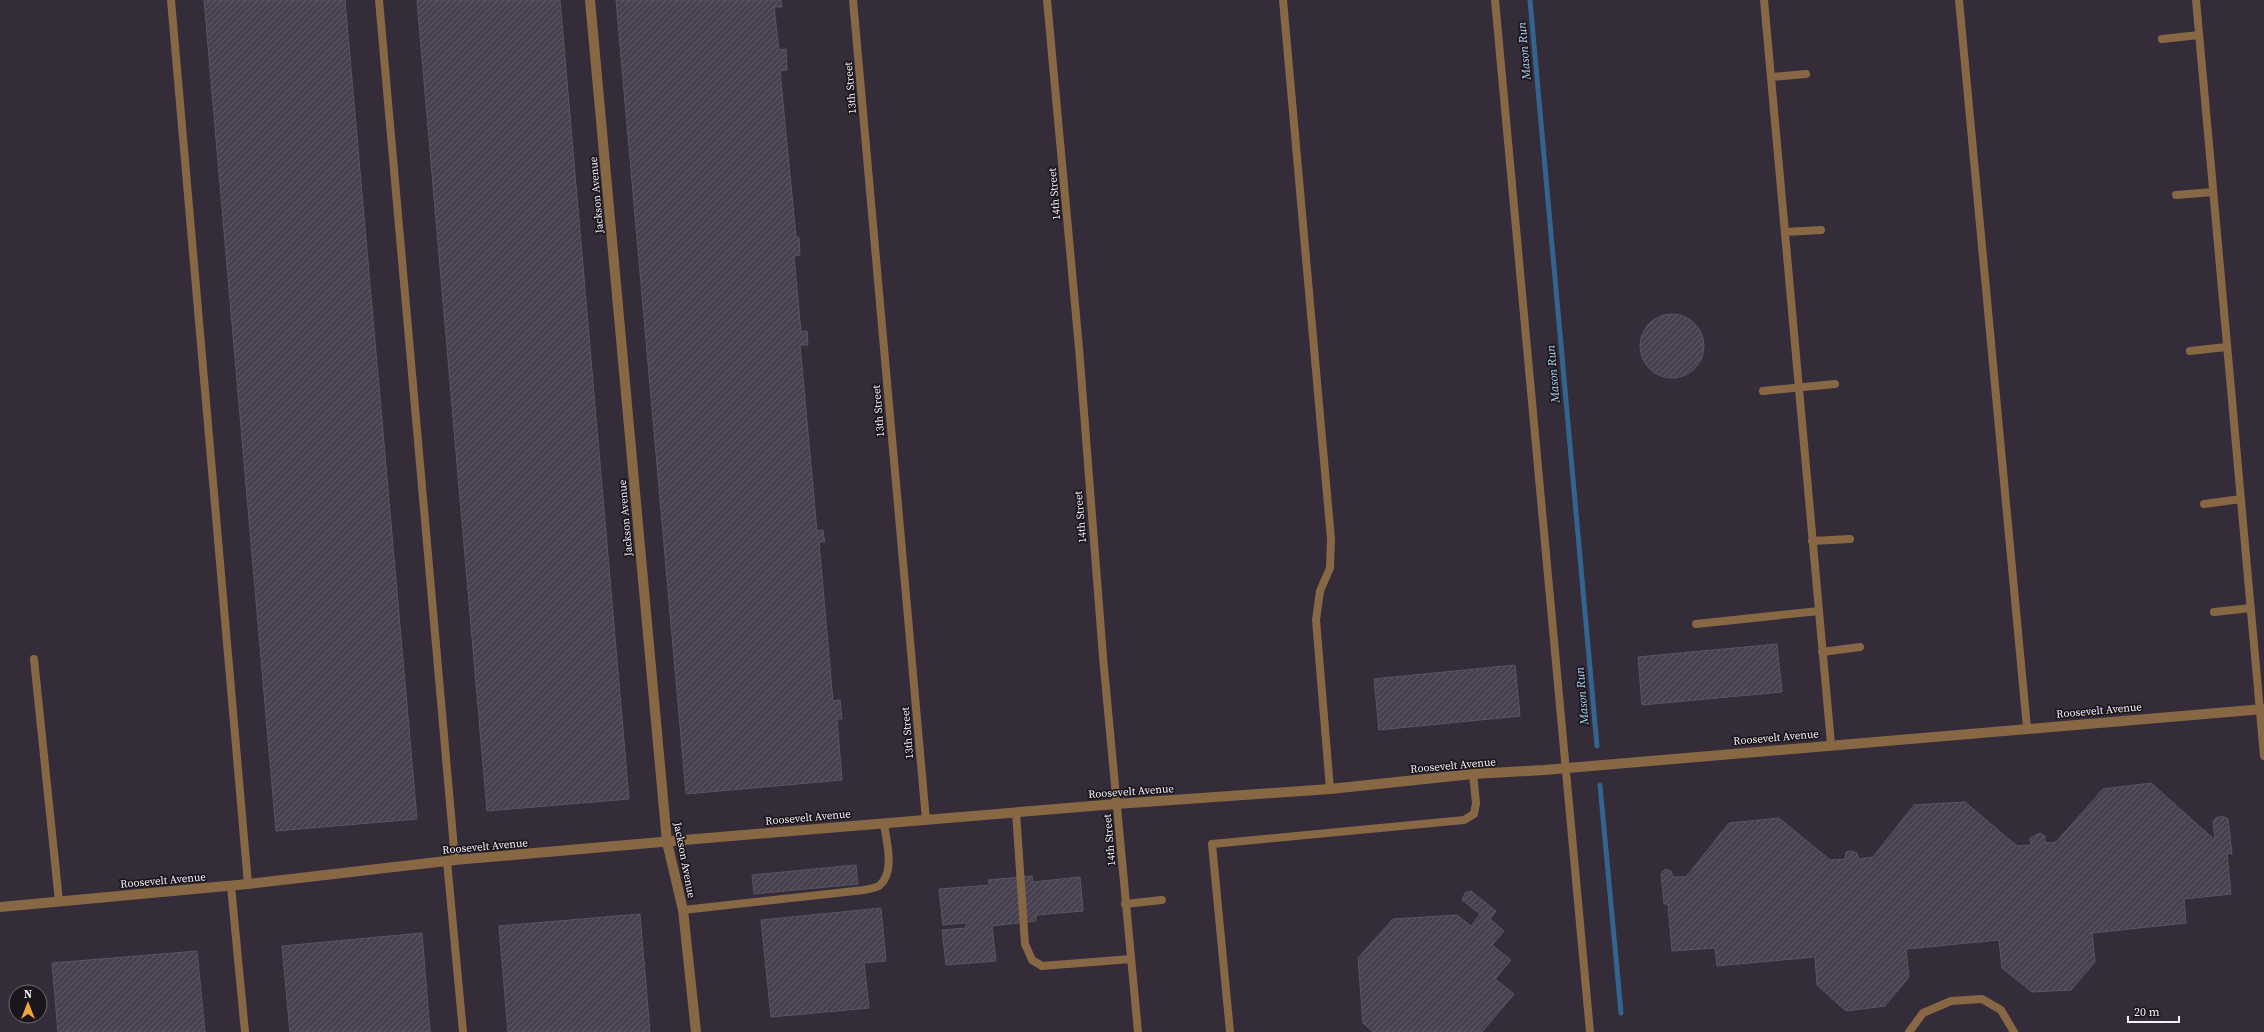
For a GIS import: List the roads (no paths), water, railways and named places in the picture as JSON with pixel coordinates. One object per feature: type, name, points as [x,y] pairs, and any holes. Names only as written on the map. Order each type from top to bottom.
[{"type":"street","name":"Jackson Avenue","points":[[590,0],[667,842],[683,910],[696,1032]]},
{"type":"street","name":"Roosevelt Avenue","points":[[0,906],[231,886],[451,861],[884,823],[1116,804],[1330,789],[1474,774],[1565,768],[1831,744],[2262,709]]},
{"type":"lane","points":[[171,0],[248,884]]},
{"type":"lane","points":[[379,0],[451,861],[463,1032]]},
{"type":"lane","name":"13th Street","points":[[853,0],[926,820]]},
{"type":"lane","name":"14th Street","points":[[1047,0],[1079,348],[1116,804],[1138,1032]]},
{"type":"lane","points":[[1283,0],[1331,539],[1330,568],[1320,591],[1316,620],[1330,789]]},
{"type":"lane","points":[[1495,0],[1525,305],[1565,768],[1590,1032]]},
{"type":"lane","points":[[1764,0],[1831,744]]},
{"type":"lane","points":[[1959,0],[2027,728]]},
{"type":"lane","points":[[2196,0],[2250,608],[2262,709],[2264,756]]},
{"type":"lane","points":[[2162,39],[2199,35]]},
{"type":"lane","points":[[1771,77],[1806,74]]},
{"type":"lane","points":[[2176,195],[2213,192]]},
{"type":"lane","points":[[1785,232],[1821,230]]},
{"type":"lane","points":[[2190,351],[2226,347]]},
{"type":"lane","points":[[1763,391],[1835,384]]},
{"type":"lane","points":[[2204,504],[2240,499]]},
{"type":"lane","points":[[1812,541],[1850,539]]},
{"type":"lane","points":[[2214,612],[2250,608]]},
{"type":"lane","points":[[1696,624],[1819,611]]},
{"type":"lane","points":[[1822,652],[1860,647]]},
{"type":"lane","points":[[34,659],[59,901]]},
{"type":"lane","points":[[1230,1032],[1212,844],[1464,820],[1474,814],[1476,803],[1474,774]]},
{"type":"lane","points":[[1016,812],[1025,944],[1032,960],[1042,966],[1131,959]]},
{"type":"lane","points":[[683,910],[864,890],[878,886],[886,878],[889,863],[884,823]]},
{"type":"lane","points":[[231,886],[245,1032]]},
{"type":"lane","points":[[1125,904],[1162,900]]},
{"type":"lane","points":[[1909,1032],[1923,1013],[1951,1000],[1982,999],[2001,1010],[2014,1032]]},
{"type":"waterway","name":"Mason Run","points":[[1530,0],[1597,746]]},
{"type":"waterway","name":"Mason Run","points":[[1600,785],[1621,1013]]}]
